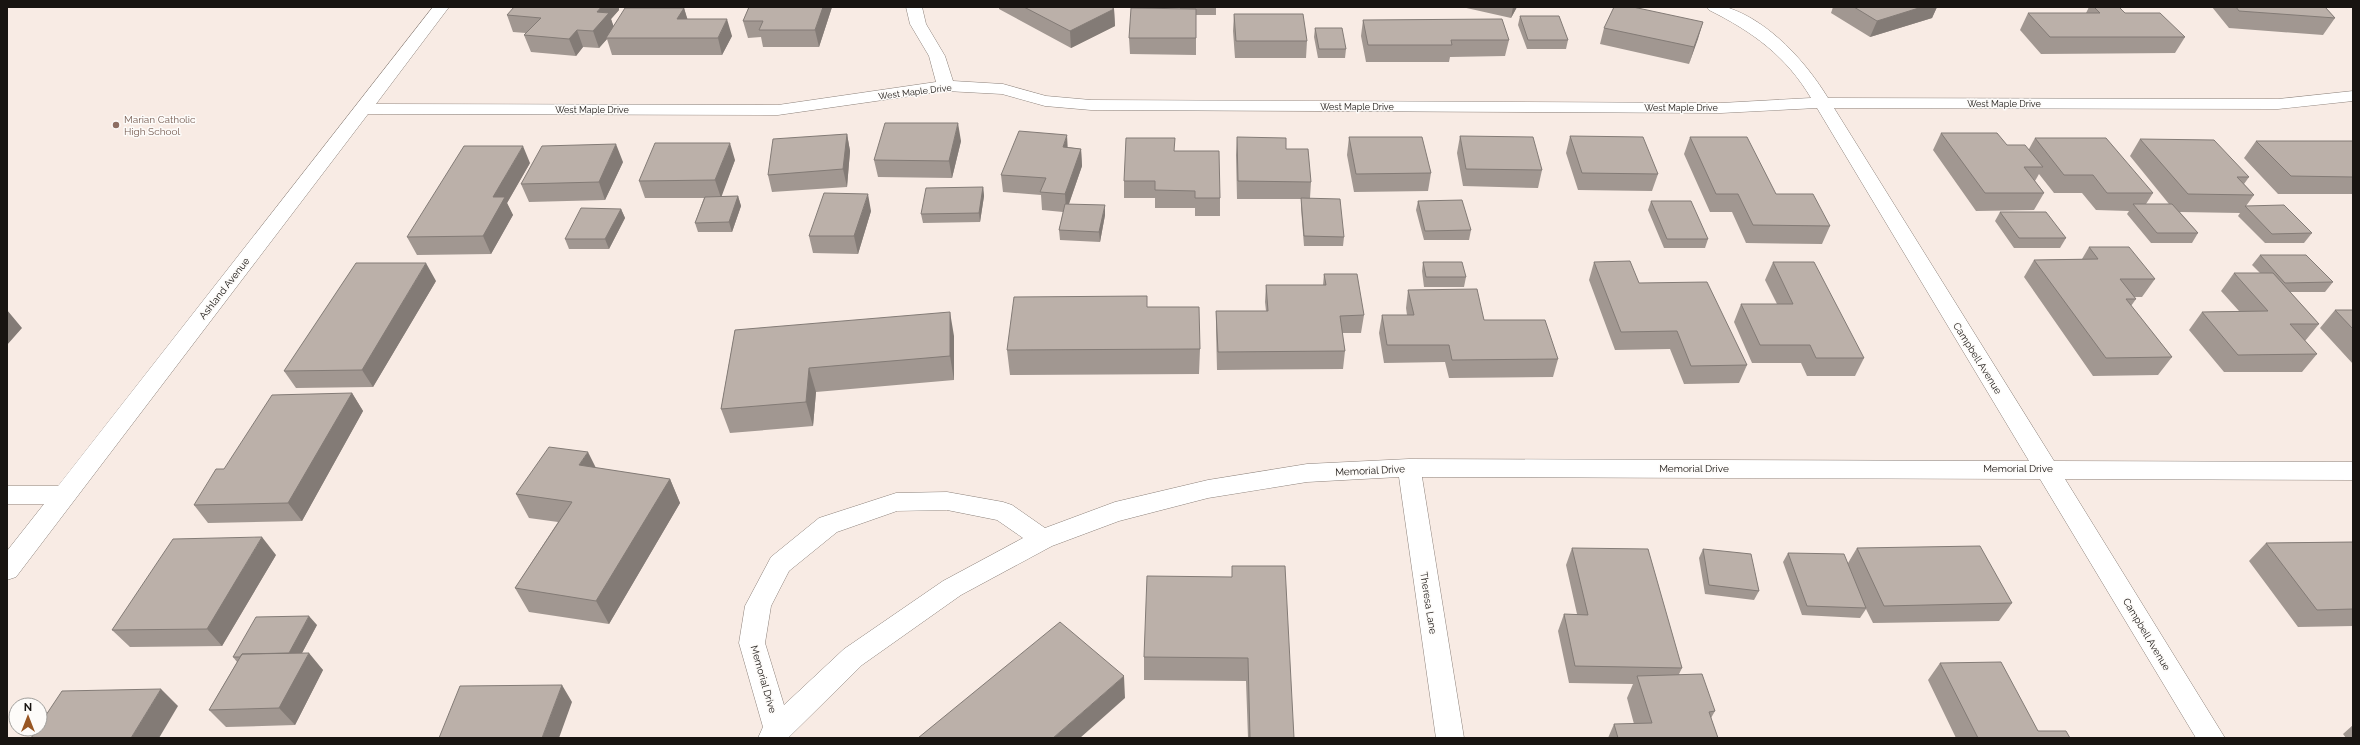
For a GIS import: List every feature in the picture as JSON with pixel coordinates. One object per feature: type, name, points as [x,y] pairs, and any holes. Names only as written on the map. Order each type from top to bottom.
[{"type":"street","name":"Ashland Avenue","points":[[7,570],[441,7]]},
{"type":"street","points":[[914,7],[918,24],[937,56],[946,86]]},
{"type":"street","name":"Campbell Avenue","points":[[1715,7],[1748,23],[1777,44],[1804,73],[2211,738]]},
{"type":"street","name":"West Maple Drive","points":[[363,109],[778,110],[946,86],[1003,90],[1045,101],[1091,105],[1721,108],[1822,103],[2278,104],[2353,96]]},
{"type":"street","name":"Memorial Drive","points":[[775,734],[853,657],[952,588],[1043,538],[1114,512],[1208,489],[1307,473],[1409,468],[2046,468],[2353,471]]},
{"type":"street","name":"Theresa Lane","points":[[1409,468],[1450,738]]},
{"type":"street","points":[[7,495],[65,495]]},
{"type":"street","name":"Memorial Drive","points":[[775,734],[752,643],[758,606],[780,564],[828,525],[896,502],[947,501],[1003,512],[1043,538]]},
{"type":"building","points":[[514,7],[601,7],[597,12],[609,13],[593,31],[577,30],[569,39],[524,35],[541,18],[507,15]]},
{"type":"building","points":[[749,7],[823,7],[815,30],[759,30],[763,21],[743,21]]},
{"type":"building","points":[[1024,7],[1111,7],[1114,9],[1070,31]]},
{"type":"building","points":[[1614,7],[1633,7],[1703,22],[1694,47],[1604,28]]},
{"type":"building","points":[[1854,7],[1922,7],[1877,21]]},
{"type":"building","points":[[2094,7],[2119,7],[2125,13],[2160,13],[2185,37],[2050,37],[2028,13],[2100,13]]},
{"type":"building","points":[[2236,7],[2325,7],[2335,18],[2239,11]]},
{"type":"building","points":[[625,8],[684,8],[677,19],[727,19],[718,38],[606,38]]},
{"type":"building","points":[[1131,8],[1196,9],[1196,38],[1129,38]]},
{"type":"building","points":[[1234,14],[1303,14],[1307,41],[1236,41]]},
{"type":"building","points":[[1520,16],[1559,16],[1568,40],[1528,40]]},
{"type":"building","points":[[1502,19],[1509,40],[1451,40],[1452,45],[1368,45],[1363,20]]},
{"type":"building","points":[[1315,28],[1342,28],[1346,49],[1319,49]]},
{"type":"building","points":[[885,123],[958,123],[949,161],[874,160]]},
{"type":"building","points":[[1019,131],[1067,135],[1063,147],[1081,149],[1065,194],[1040,192],[1046,178],[1001,175]]},
{"type":"building","points":[[1941,133],[1997,133],[2007,145],[2025,145],[2043,167],[2024,167],[2044,193],[1985,193]]},
{"type":"building","points":[[847,134],[843,169],[768,175],[773,139]]},
{"type":"building","points":[[1460,136],[1533,137],[1542,170],[1466,169]]},
{"type":"building","points":[[1570,136],[1643,137],[1658,174],[1582,173]]},
{"type":"building","points":[[1237,137],[1286,138],[1286,149],[1308,149],[1311,182],[1238,181]]},
{"type":"building","points":[[1349,137],[1422,137],[1431,173],[1356,174]]},
{"type":"building","points":[[1690,137],[1747,137],[1776,194],[1813,194],[1830,226],[1753,225],[1738,194],[1716,194]]},
{"type":"building","points":[[1126,138],[1175,138],[1174,151],[1219,151],[1220,198],[1195,198],[1195,191],[1155,190],[1155,181],[1124,181]]},
{"type":"building","points":[[2035,138],[2106,138],[2153,193],[2107,193],[2093,175],[2064,175]]},
{"type":"building","points":[[2140,139],[2214,140],[2249,177],[2237,177],[2254,195],[2188,194]]},
{"type":"building","points":[[2256,141],[2353,141],[2353,177],[2291,176]]},
{"type":"building","points":[[655,143],[730,143],[715,180],[639,181]]},
{"type":"building","points":[[616,144],[599,182],[521,184],[542,146]]},
{"type":"building","points":[[464,146],[523,146],[493,197],[505,197],[483,236],[407,237]]},
{"type":"building","points":[[983,187],[979,213],[921,214],[926,188]]},
{"type":"building","points":[[824,193],[868,194],[854,236],[809,236]]},
{"type":"building","points":[[738,196],[729,222],[695,223],[705,197]]},
{"type":"building","points":[[1301,198],[1340,199],[1344,237],[1304,236]]},
{"type":"building","points":[[1462,200],[1471,230],[1425,231],[1418,201]]},
{"type":"building","points":[[1651,201],[1691,201],[1708,239],[1667,239]]},
{"type":"building","points":[[1065,204],[1105,205],[1099,232],[1059,230]]},
{"type":"building","points":[[2133,204],[2172,204],[2198,233],[2157,233]]},
{"type":"building","points":[[2284,205],[2312,233],[2272,234],[2245,206]]},
{"type":"building","points":[[581,208],[621,209],[605,239],[565,239]]},
{"type":"building","points":[[2000,212],[2046,212],[2066,238],[2019,238]]},
{"type":"building","points":[[2089,247],[2129,247],[2155,279],[2120,279],[2136,299],[2126,299],[2172,357],[2106,358],[2034,260],[2098,259]]},
{"type":"building","points":[[2260,255],[2306,255],[2333,282],[2285,283]]},
{"type":"building","points":[[1630,261],[1639,283],[1707,282],[1747,365],[1691,366],[1677,331],[1621,332],[1594,262]]},
{"type":"building","points":[[1423,262],[1462,262],[1466,277],[1426,277]]},
{"type":"building","points":[[1773,262],[1814,262],[1864,358],[1816,358],[1810,345],[1760,345],[1741,304],[1793,304]]},
{"type":"building","points":[[356,263],[426,263],[362,370],[284,371]]},
{"type":"building","points":[[2234,273],[2273,273],[2319,324],[2290,324],[2317,354],[2238,355],[2202,312],[2268,311]]},
{"type":"building","points":[[1324,274],[1357,274],[1364,315],[1340,316],[1345,351],[1218,352],[1216,311],[1268,311],[1266,285],[1326,285]]},
{"type":"building","points":[[1477,289],[1484,320],[1545,320],[1558,359],[1452,360],[1449,345],[1387,345],[1382,315],[1414,315],[1408,290]]},
{"type":"building","points":[[1147,296],[1147,307],[1199,307],[1200,349],[1007,350],[1014,297]]},
{"type":"building","points":[[2335,310],[2353,310],[2353,329]]},
{"type":"building","points":[[950,312],[950,356],[809,368],[806,402],[721,409],[735,330]]},
{"type":"building","points":[[352,393],[288,503],[194,505],[216,469],[224,469],[272,395]]},
{"type":"building","points":[[549,447],[588,452],[579,465],[670,479],[596,601],[515,588],[572,502],[516,494]]},
{"type":"building","points":[[262,537],[207,629],[112,630],[173,539]]},
{"type":"building","points":[[2353,542],[2353,609],[2317,610],[2266,543]]},
{"type":"building","points":[[1980,546],[2012,603],[1884,606],[1857,548]]},
{"type":"building","points":[[1572,548],[1648,549],[1682,668],[1575,666],[1564,614],[1588,615]]},
{"type":"building","points":[[1703,549],[1751,554],[1759,591],[1709,585]]},
{"type":"building","points":[[1788,553],[1844,554],[1866,608],[1807,606]]},
{"type":"building","points":[[1232,566],[1285,566],[1294,738],[1250,738],[1248,658],[1144,657],[1147,576],[1232,577]]},
{"type":"building","points":[[309,616],[289,653],[242,654],[240,657],[233,657],[256,617]]},
{"type":"building","points":[[1060,622],[1124,676],[1053,738],[918,738]]},
{"type":"building","points":[[309,653],[279,708],[209,710],[242,654]]},
{"type":"building","points":[[2001,662],[2038,731],[2066,731],[2070,738],[1978,738],[1940,663]]},
{"type":"building","points":[[1702,674],[1715,711],[1709,712],[1718,738],[1618,738],[1614,724],[1652,723],[1637,676]]},
{"type":"building","points":[[562,685],[542,738],[439,738],[460,686]]},
{"type":"building","points":[[161,689],[131,738],[31,738],[48,737],[48,712],[62,691]]},
{"type":"place","name":"Marian Catholic High School","points":[[116,125]]}]
